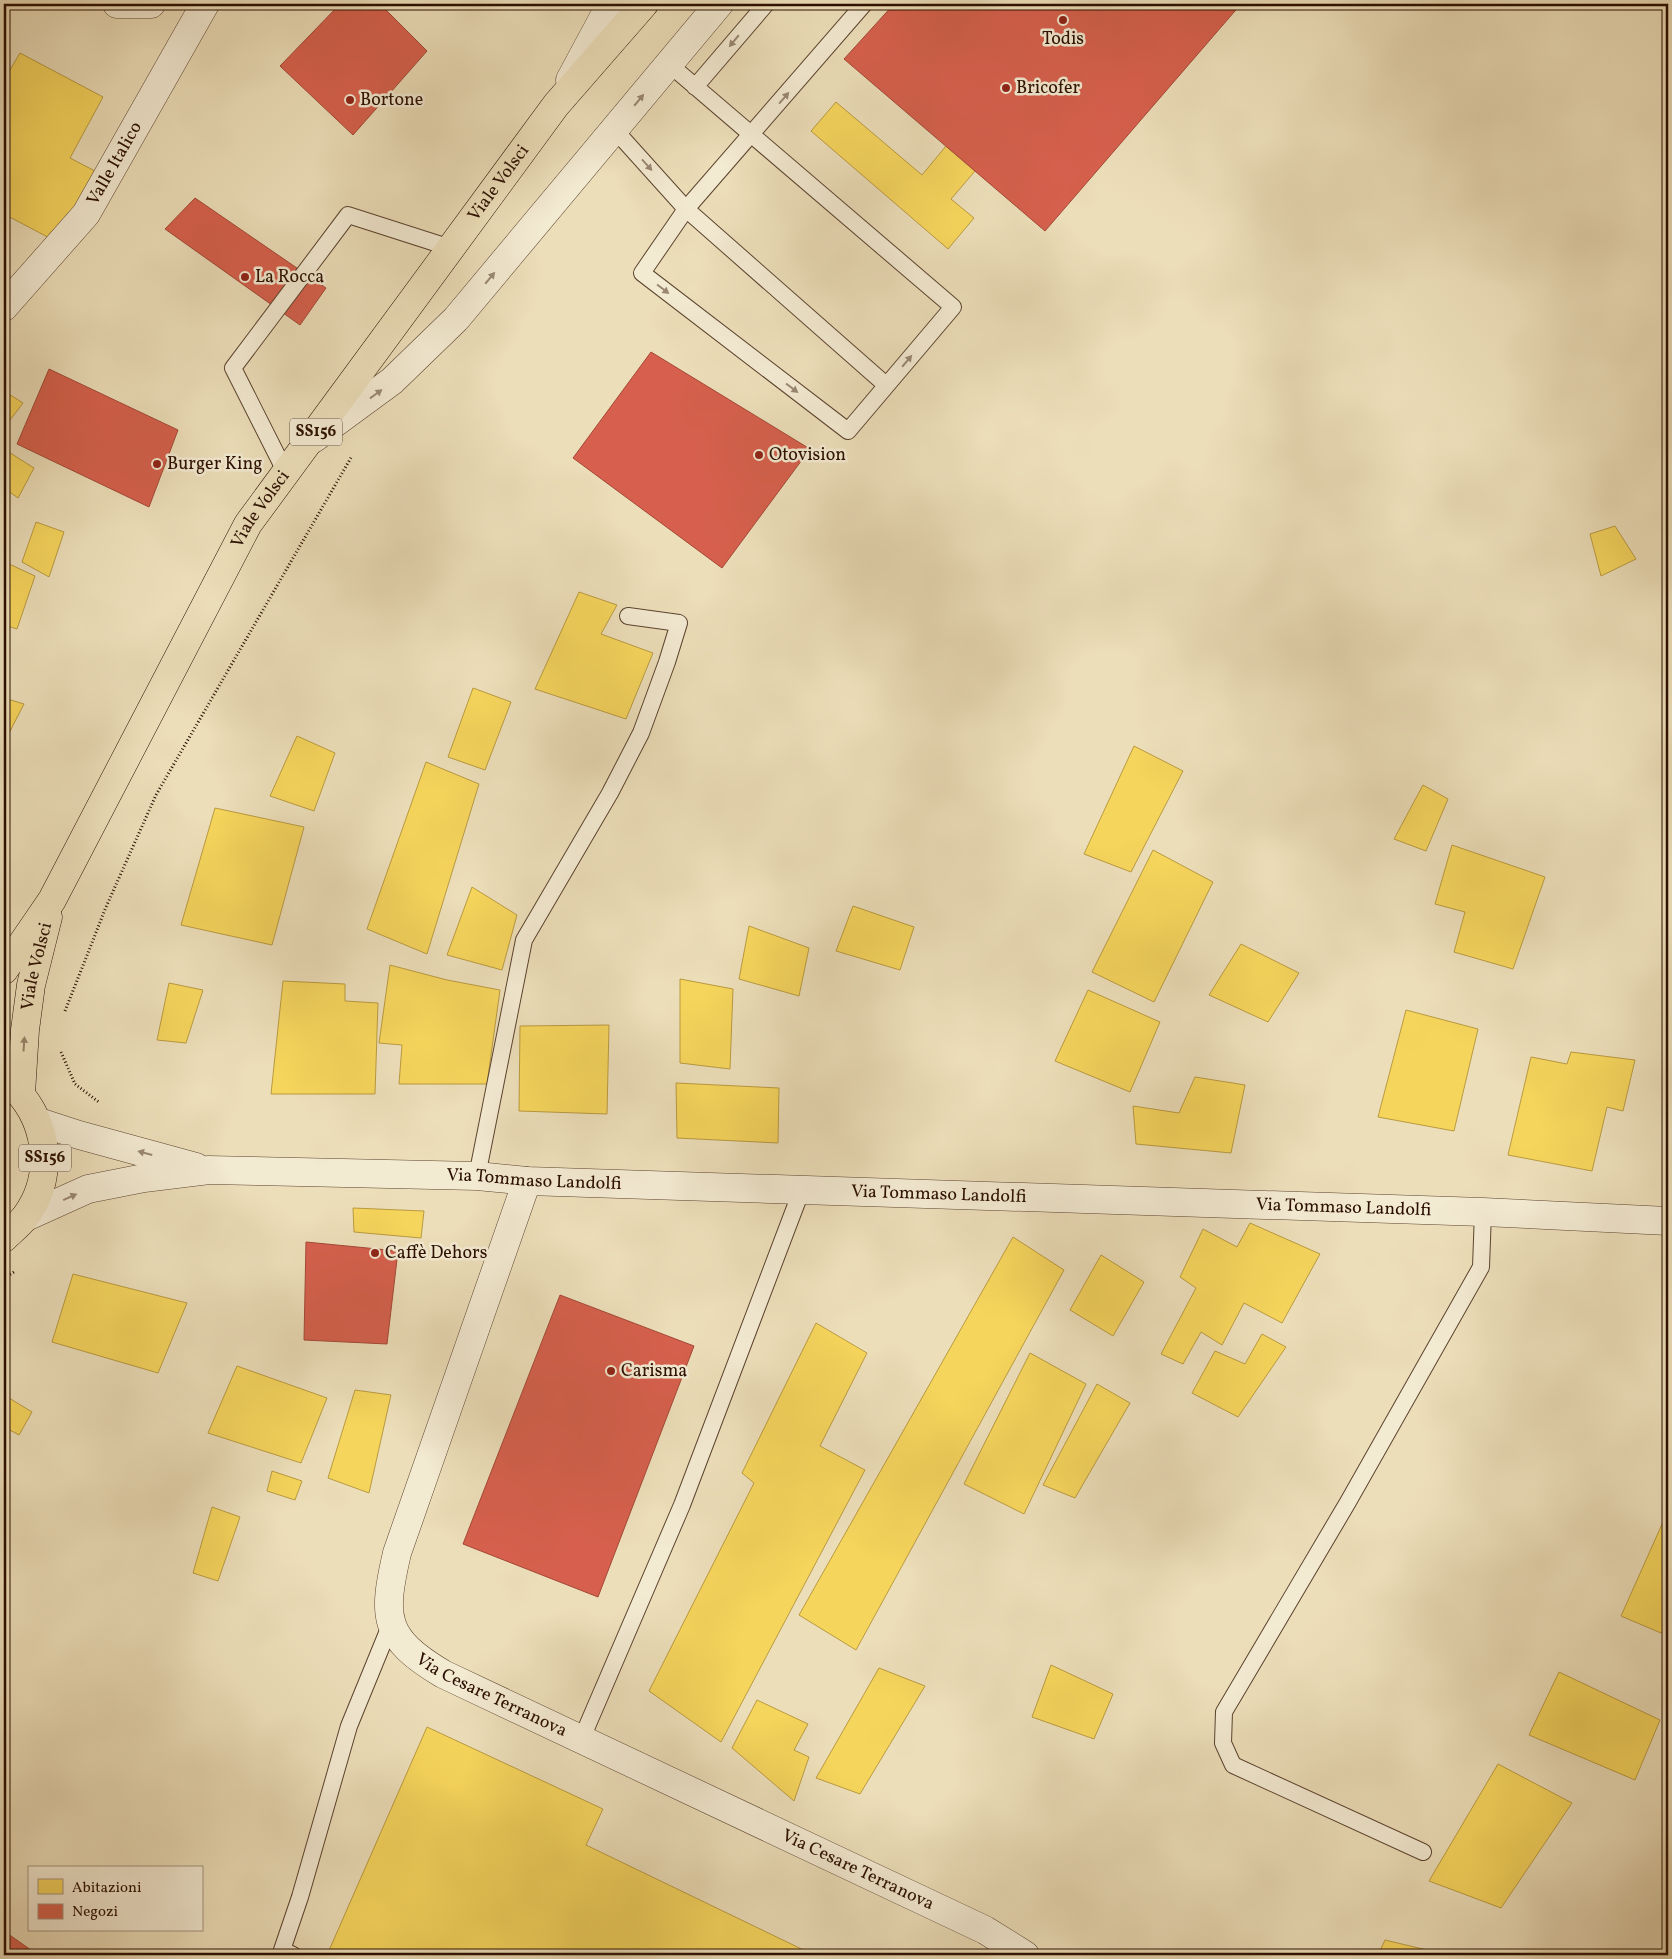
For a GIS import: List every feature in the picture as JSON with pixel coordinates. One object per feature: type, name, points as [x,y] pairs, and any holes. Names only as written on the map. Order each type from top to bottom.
[{"type":"main road","name":"Viale Volsci","points":[[4,970],[52,900],[248,524],[556,105],[644,4]]},
{"type":"main road","name":"Viale Volsci","points":[[4,1238],[26,1217],[41,1187],[46,1154],[39,1122],[12,1085],[25,1030],[31,985],[52,900]]},
{"type":"street","points":[[117,4],[151,4]]},
{"type":"street","name":"Valle Italico","points":[[4,307],[86,214],[205,4]]},
{"type":"street","name":"Viale Volsci","points":[[556,105],[606,13],[606,4]]},
{"type":"street","points":[[308,443],[392,382],[456,319],[719,4]]},
{"type":"street","name":"Via Tommaso Landolfi","points":[[39,1122],[79,1135],[210,1170]]},
{"type":"street","name":"Via Tommaso Landolfi","points":[[26,1217],[88,1189],[144,1178],[210,1170],[477,1176],[527,1181],[1483,1212],[1668,1221]]},
{"type":"street","name":"Via Cesare Terranova","points":[[527,1181],[397,1553],[388,1593],[388,1608],[392,1621],[406,1648],[423,1662],[443,1674],[986,1930],[1025,1955]]},
{"type":"lane","points":[[695,87],[766,4]]},
{"type":"lane","points":[[669,64],[695,87],[752,135],[953,307],[848,431],[642,273],[686,209],[752,135],[864,4]]},
{"type":"lane","points":[[614,129],[686,209],[886,385]]},
{"type":"lane","points":[[286,473],[233,368],[348,215],[451,248]]},
{"type":"lane","points":[[477,1176],[524,940],[610,793],[641,733],[679,623],[628,616]]},
{"type":"lane","points":[[582,1738],[682,1505],[802,1190]]},
{"type":"lane","points":[[1423,1852],[1232,1765],[1223,1743],[1224,1712],[1348,1502],[1481,1267],[1483,1212]]},
{"type":"lane","points":[[292,1955],[282,1950],[300,1897],[349,1726],[392,1621]]},
{"type":"path","points":[[64,1020],[65,1012],[106,907],[156,795],[356,449]]},
{"type":"path","points":[[62,1046],[61,1055],[75,1084],[102,1104]]},
{"type":"building: Abitazioni","points":[[20,53],[103,97],[70,158],[95,171],[57,242],[4,214],[4,80]]},
{"type":"building: Abitazioni","points":[[836,102],[922,175],[946,146],[975,171],[951,199],[974,218],[948,249],[811,131]]},
{"type":"building: Abitazioni","points":[[4,391],[23,403],[4,428]]},
{"type":"building: Abitazioni","points":[[4,449],[34,468],[18,498],[4,488]]},
{"type":"building: Abitazioni","points":[[36,522],[64,532],[49,577],[22,562]]},
{"type":"building: Abitazioni","points":[[1615,526],[1636,559],[1601,576],[1590,534]]},
{"type":"building: Abitazioni","points":[[7,563],[35,576],[17,629],[4,625],[4,573]]},
{"type":"building: Abitazioni","points":[[579,592],[617,605],[601,634],[653,653],[626,719],[535,689]]},
{"type":"building: Abitazioni","points":[[473,688],[511,702],[485,770],[448,757]]},
{"type":"building: Abitazioni","points":[[4,698],[24,704],[4,743]]},
{"type":"building: Abitazioni","points":[[297,736],[335,753],[314,811],[270,796]]},
{"type":"building: Abitazioni","points":[[1134,746],[1183,771],[1131,872],[1084,854]]},
{"type":"building: Abitazioni","points":[[426,762],[479,784],[427,954],[367,929]]},
{"type":"building: Abitazioni","points":[[1423,785],[1448,799],[1426,851],[1394,839]]},
{"type":"building: Abitazioni","points":[[215,808],[304,827],[272,945],[181,925]]},
{"type":"building: Abitazioni","points":[[1452,845],[1545,877],[1513,969],[1454,952],[1465,912],[1435,904]]},
{"type":"building: Abitazioni","points":[[1153,850],[1213,882],[1154,1002],[1092,972]]},
{"type":"building: Abitazioni","points":[[472,887],[517,915],[502,970],[447,955]]},
{"type":"building: Abitazioni","points":[[853,906],[914,927],[900,970],[836,951]]},
{"type":"building: Abitazioni","points":[[749,926],[809,948],[799,996],[739,979]]},
{"type":"building: Abitazioni","points":[[1241,944],[1299,973],[1268,1022],[1209,995]]},
{"type":"building: Abitazioni","points":[[390,965],[447,980],[500,990],[487,1084],[399,1084],[402,1045],[379,1043]]},
{"type":"building: Abitazioni","points":[[680,979],[733,989],[730,1069],[680,1063]]},
{"type":"building: Abitazioni","points":[[283,981],[345,984],[345,1001],[378,1003],[375,1094],[271,1094]]},
{"type":"building: Abitazioni","points":[[169,983],[203,990],[186,1043],[157,1040]]},
{"type":"building: Abitazioni","points":[[1088,990],[1160,1022],[1130,1092],[1055,1061]]},
{"type":"building: Abitazioni","points":[[1406,1010],[1478,1029],[1454,1131],[1378,1117]]},
{"type":"building: Abitazioni","points":[[609,1025],[607,1114],[519,1111],[520,1026]]},
{"type":"building: Abitazioni","points":[[1571,1052],[1635,1060],[1623,1111],[1607,1107],[1592,1171],[1508,1155],[1531,1057],[1567,1064]]},
{"type":"building: Abitazioni","points":[[1195,1077],[1245,1085],[1231,1153],[1136,1144],[1133,1106],[1179,1113]]},
{"type":"building: Abitazioni","points":[[676,1083],[779,1088],[778,1143],[677,1138]]},
{"type":"building: Abitazioni","points":[[353,1208],[424,1211],[421,1238],[354,1232]]},
{"type":"building: Abitazioni","points":[[1250,1223],[1320,1254],[1282,1323],[1244,1303],[1222,1345],[1201,1332],[1183,1364],[1161,1354],[1196,1288],[1180,1277],[1203,1229],[1237,1247]]},
{"type":"building: Abitazioni","points":[[1013,1237],[1064,1270],[856,1650],[799,1615]]},
{"type":"building: Abitazioni","points":[[1101,1255],[1144,1282],[1113,1336],[1070,1310]]},
{"type":"building: Abitazioni","points":[[73,1274],[187,1303],[158,1373],[52,1342]]},
{"type":"building: Abitazioni","points":[[816,1323],[867,1353],[820,1446],[865,1470],[721,1742],[649,1691],[754,1483],[742,1473]]},
{"type":"building: Abitazioni","points":[[1262,1334],[1286,1347],[1238,1417],[1192,1393],[1215,1351],[1245,1364]]},
{"type":"building: Abitazioni","points":[[1030,1353],[1086,1384],[1024,1514],[964,1484]]},
{"type":"building: Abitazioni","points":[[237,1366],[327,1398],[301,1463],[208,1433]]},
{"type":"building: Abitazioni","points":[[1097,1384],[1130,1403],[1075,1498],[1043,1485]]},
{"type":"building: Abitazioni","points":[[355,1390],[391,1395],[369,1493],[328,1478]]},
{"type":"building: Abitazioni","points":[[4,1395],[32,1412],[19,1435],[4,1427]]},
{"type":"building: Abitazioni","points":[[272,1471],[302,1481],[295,1500],[267,1491]]},
{"type":"building: Abitazioni","points":[[212,1507],[240,1517],[218,1581],[193,1573]]},
{"type":"building: Abitazioni","points":[[1668,1514],[1668,1636],[1621,1616]]},
{"type":"building: Abitazioni","points":[[1051,1665],[1113,1694],[1094,1739],[1032,1717]]},
{"type":"building: Abitazioni","points":[[879,1668],[925,1686],[860,1794],[816,1778]]},
{"type":"building: Abitazioni","points":[[1559,1672],[1660,1720],[1635,1780],[1529,1735]]},
{"type":"building: Abitazioni","points":[[757,1700],[808,1724],[794,1750],[809,1757],[794,1801],[732,1748]]},
{"type":"building: Abitazioni","points":[[427,1727],[603,1809],[586,1845],[814,1955],[327,1955]]},
{"type":"building: Abitazioni","points":[[1498,1764],[1572,1803],[1501,1908],[1429,1881]]},
{"type":"building: Abitazioni","points":[[1385,1940],[1448,1955],[1378,1955]]},
{"type":"building: Negozi","name":"Bortone","points":[[340,4],[380,4],[427,51],[353,135],[280,66]]},
{"type":"building: Negozi","points":[[894,4],[1241,4],[1045,231],[844,59]]},
{"type":"building: Negozi","points":[[195,198],[326,288],[300,325],[165,229]]},
{"type":"building: Negozi","points":[[651,352],[810,449],[722,568],[573,458]]},
{"type":"building: Negozi","points":[[49,369],[178,430],[149,507],[17,444]]},
{"type":"building: Negozi","points":[[306,1242],[398,1251],[387,1344],[304,1340]]},
{"type":"building: Negozi","points":[[560,1295],[694,1346],[598,1597],[463,1544]]},
{"type":"building: Negozi","points":[[4,1931],[38,1955],[4,1955]]},
{"type":"place","name":"Todis","points":[[1063,20]]},
{"type":"place","name":"Bricofer","points":[[1006,88]]},
{"type":"place","name":"Bortone","points":[[350,100]]},
{"type":"place","name":"La Rocca","points":[[245,277]]},
{"type":"place","name":"Otovision","points":[[759,455]]},
{"type":"place","name":"Burger King","points":[[157,464]]},
{"type":"place","name":"Caffè Dehors","points":[[375,1253]]},
{"type":"place","name":"Carisma","points":[[611,1371]]}]
